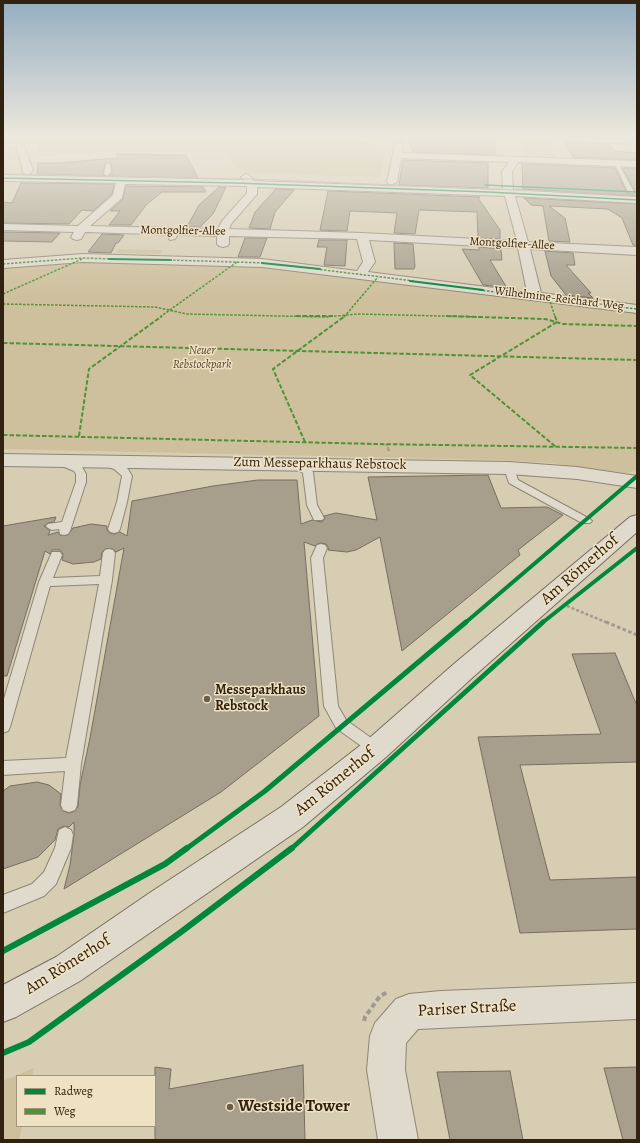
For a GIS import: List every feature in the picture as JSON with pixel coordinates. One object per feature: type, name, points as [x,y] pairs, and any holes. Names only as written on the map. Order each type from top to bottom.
[{"type":"street","points":[[73,258],[80,230],[118,196],[119,190]]},
{"type":"street","points":[[221,261],[224,236],[223,232],[226,223],[250,197],[252,190]]},
{"type":"street","points":[[508,190],[524,245],[535,296]]},
{"type":"street","points":[[513,190],[634,198]]},
{"type":"street","name":"Montgolfier-Allee","points":[[3,228],[175,235],[223,232],[362,236],[637,251]]},
{"type":"street","points":[[360,275],[369,262],[362,236]]},
{"type":"street","name":"Wilhelmine-Reichard-Weg","points":[[3,264],[73,258],[262,263],[637,309]]},
{"type":"street","name":"Zum Messeparkhaus Rebstock","points":[[3,460],[295,464],[423,471],[509,468],[577,473],[637,482]]},
{"type":"street","name":"Am Römerhof","points":[[3,1004],[68,969],[163,903],[292,817],[376,749],[464,670],[637,521]]},
{"type":"street","name":"Pariser Straße","points":[[398,1140],[386,1070],[388,1036],[409,1012],[441,1009],[637,1001]]},
{"type":"lane","points":[[52,526],[65,528],[81,482],[81,474],[78,469],[58,461]]},
{"type":"lane","points":[[104,462],[118,467],[124,471],[127,476],[122,502],[114,529]]},
{"type":"lane","points":[[295,464],[303,467],[308,472],[312,505],[318,518]]},
{"type":"lane","points":[[509,468],[514,481],[520,486],[586,521]]},
{"type":"lane","points":[[321,548],[317,558],[331,706],[341,724],[376,749]]},
{"type":"lane","points":[[69,805],[73,764],[106,580],[109,553]]},
{"type":"lane","points":[[3,727],[45,582],[56,555]]},
{"type":"lane","points":[[45,582],[106,580]]},
{"type":"lane","points":[[3,768],[73,764]]},
{"type":"lane","points":[[5,902],[38,890],[50,878],[63,848],[65,835]]},
{"type":"path","points":[[22,212],[40,200],[44,191]]},
{"type":"path","points":[[3,212],[65,212]]},
{"type":"path","points":[[564,605],[637,635]]},
{"type":"green space","points":[[118,249],[163,250],[160,254],[116,253]]},
{"type":"green space","name":"Neuer Rebstockpark","points":[[92,259],[247,264],[637,312],[637,471],[626,473],[550,463],[497,460],[3,449],[3,265],[50,262],[78,264]]},
{"type":"green space","points":[[34,1068],[32,1075],[17,1075]]},
{"type":"green space","points":[[16,1076],[16,1127],[22,1127],[19,1140],[3,1140],[3,1081]]},
{"type":"building","points":[[18,190],[113,190],[112,194],[93,211],[82,210],[69,224],[3,223],[3,202],[12,203]]},
{"type":"building","points":[[125,190],[205,190],[206,192],[162,192],[146,205],[131,225],[109,225],[120,211],[110,211],[123,199]]},
{"type":"building","points":[[215,190],[224,190],[213,214],[200,227],[187,227],[199,205]]},
{"type":"building","points":[[275,190],[294,190],[275,212],[270,229],[249,228],[255,212]]},
{"type":"building","points":[[545,190],[626,190],[627,193],[633,194],[635,190],[637,190],[637,196]]},
{"type":"building","points":[[328,191],[480,197],[478,198],[500,230],[500,239],[478,238],[477,212],[419,210],[415,234],[394,233],[397,213],[350,211],[347,231],[320,230]]},
{"type":"building","points":[[524,198],[637,204],[637,246],[633,245],[622,218],[608,209],[549,206],[565,218],[570,242],[549,241],[543,206],[531,205]]},
{"type":"building","points":[[3,232],[60,233],[52,242],[3,241]]},
{"type":"building","points":[[102,234],[124,235],[118,243],[116,243],[111,253],[88,252]]},
{"type":"building","points":[[245,238],[267,238],[260,257],[238,257]]},
{"type":"building","points":[[319,240],[347,240],[345,266],[324,265],[327,247],[317,247]]},
{"type":"building","points":[[394,243],[413,244],[414,269],[395,269]]},
{"type":"building","points":[[479,247],[501,249],[502,260],[490,260],[507,288],[483,285],[462,249],[479,250]]},
{"type":"building","points":[[545,251],[573,253],[575,265],[566,265],[591,293],[588,293],[593,298],[566,295],[551,276]]},
{"type":"building","name":"Messeparkhaus Rebstock","points":[[488,475],[501,508],[547,507],[563,515],[518,550],[520,555],[402,651],[380,537],[356,550],[347,552],[328,550],[326,544],[321,543],[315,546],[304,542],[319,716],[221,792],[64,889],[70,865],[74,835],[74,822],[69,827],[64,826],[58,829],[55,840],[38,857],[3,869],[3,791],[10,786],[37,782],[49,785],[61,794],[60,805],[63,811],[69,813],[75,811],[78,806],[80,785],[90,738],[124,548],[116,552],[113,549],[105,549],[102,552],[101,559],[94,562],[73,564],[62,560],[63,554],[60,550],[52,550],[50,554],[45,551],[7,676],[3,676],[3,526],[56,517],[54,522],[48,523],[44,526],[50,531],[48,535],[58,532],[60,535],[68,535],[73,528],[91,524],[107,526],[107,530],[110,533],[114,534],[120,532],[127,536],[132,501],[213,486],[258,480],[297,480],[301,524],[312,520],[322,522],[325,518],[324,516],[336,513],[377,520],[368,477]]},
{"type":"building","points":[[615,653],[637,706],[637,762],[520,765],[550,880],[637,877],[637,929],[520,933],[478,737],[601,734],[572,654]]},
{"type":"building","name":"Westside Tower","points":[[303,1065],[305,1140],[155,1140],[155,1067],[171,1069],[169,1089]]},
{"type":"building","points":[[637,1067],[637,1140],[623,1140],[604,1068]]},
{"type":"building","points":[[510,1071],[523,1140],[450,1140],[437,1072]]},
{"type":"tram line","points":[[524,190],[637,195]]},
{"type":"marked path","points":[[3,264],[83,258],[113,259]]},
{"type":"marked path","points":[[3,294],[82,259]]},
{"type":"marked path","points":[[169,260],[265,263]]},
{"type":"marked path","points":[[79,436],[89,369],[237,262]]},
{"type":"marked path","points":[[316,269],[414,281]]},
{"type":"marked path","points":[[305,442],[273,369],[347,315],[378,277]]},
{"type":"marked path","points":[[479,290],[637,309]]},
{"type":"marked path","points":[[549,298],[557,322],[470,375],[556,447]]},
{"type":"marked path","points":[[3,304],[155,307],[187,314],[326,317],[358,314],[545,319],[563,324],[637,326]]},
{"type":"marked path","points":[[3,343],[637,360]]},
{"type":"marked path","points":[[3,435],[376,444],[637,448]]},
{"type":"cycle path","points":[[441,190],[637,200]]},
{"type":"cycle path","points":[[601,190],[637,192]]},
{"type":"cycle path","points":[[109,259],[171,260]]},
{"type":"cycle path","points":[[262,263],[320,269]]},
{"type":"cycle path","points":[[410,281],[483,290]]},
{"type":"cycle path","points":[[3,951],[165,864],[265,791],[586,521],[637,476]]},
{"type":"cycle path","points":[[3,1053],[29,1042],[181,932],[300,842],[533,630],[637,548]]},
{"type":"place","name":"Messeparkhaus Rebstock","points":[[207,699]]},
{"type":"place","name":"Westside Tower","points":[[230,1107]]}]
